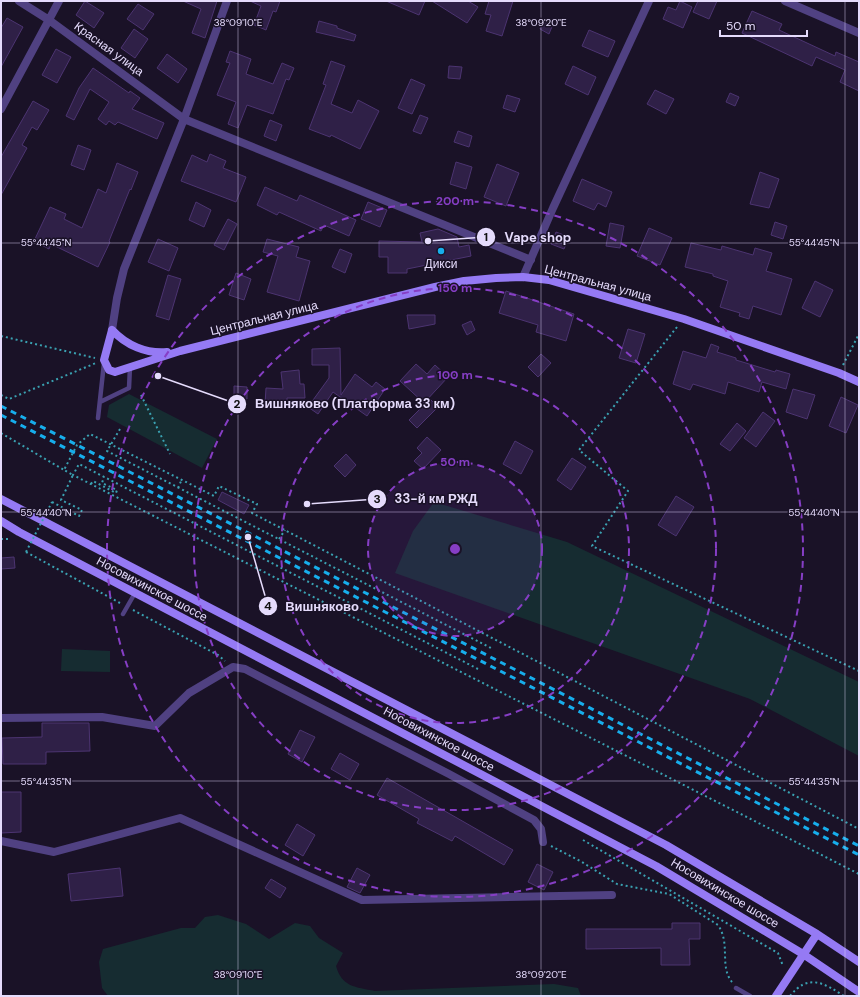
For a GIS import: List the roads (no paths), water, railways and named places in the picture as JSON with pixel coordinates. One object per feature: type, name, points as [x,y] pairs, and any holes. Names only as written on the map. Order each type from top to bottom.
[{"type":"main road","name":"Центральная улица","points":[[104,360],[109,370],[114,372],[180,351],[464,281],[523,277],[549,280],[684,319],[839,373],[859,382]]},
{"type":"main road","points":[[112,330],[121,339],[139,348],[161,353],[180,351]]},
{"type":"main road","points":[[104,360],[112,330]]},
{"type":"main road","name":"Носовихинское шоссе","points":[[1,500],[666,845],[817,934],[859,962]]},
{"type":"main road","name":"Носовихинское шоссе","points":[[1,521],[19,532],[656,866],[803,954],[859,992]]},
{"type":"main road","points":[[776,996],[817,934]]},
{"type":"street","name":"Красная улица","points":[[19,1],[49,20],[184,119],[531,260]]},
{"type":"street","points":[[1,109],[59,1]]},
{"type":"street","points":[[112,330],[117,298],[124,269],[184,119],[227,1]]},
{"type":"street","points":[[523,277],[553,208],[649,1]]},
{"type":"street","points":[[785,1],[859,33]]},
{"type":"street","points":[[1,718],[102,717],[155,726],[189,693],[233,667],[245,669],[534,820],[541,829],[543,842]]},
{"type":"street","points":[[1,841],[54,852],[180,818],[362,900],[612,895]]},
{"type":"lane","points":[[98,418],[104,360]]},
{"type":"lane","points":[[100,402],[129,388],[130,367]]},
{"type":"lane","points":[[123,614],[135,593]]},
{"type":"lane","points":[[736,988],[750,996]]},
{"type":"railway","points":[[1,406],[859,846]]},
{"type":"railway","points":[[1,415],[859,855]]},
{"type":"place","name":"Vape shop","points":[[428,241]]},
{"type":"place","name":"Дикси","points":[[441,251]]},
{"type":"place","name":"Вишняково (Платформа 33 км)","points":[[158,376]]},
{"type":"place","name":"33-й км РЖД","points":[[307,504]]},
{"type":"place","name":"Вишняково","points":[[248,537]]}]
